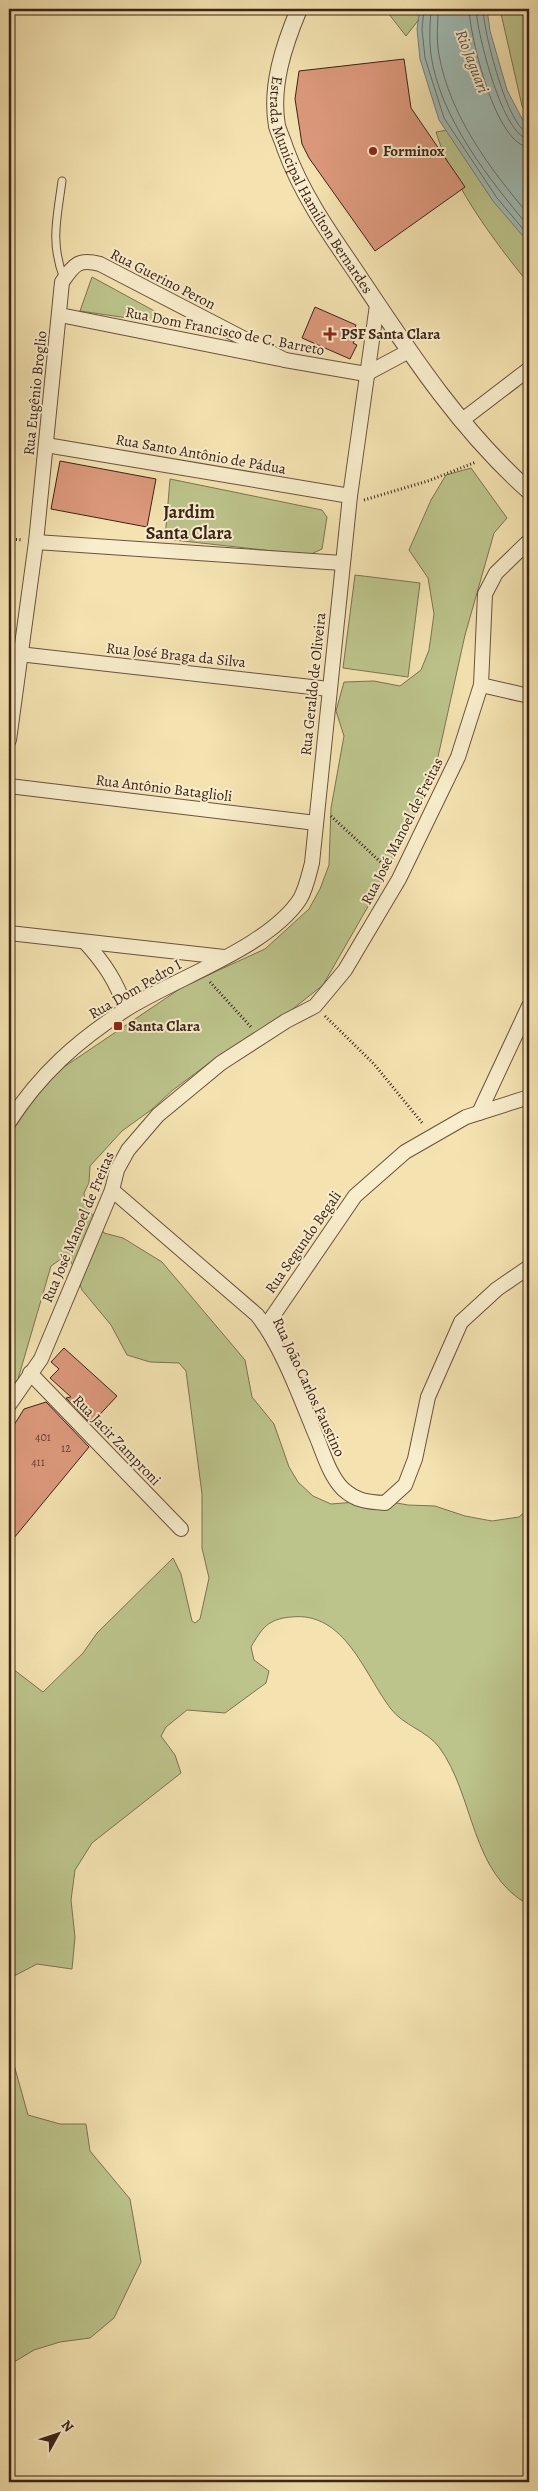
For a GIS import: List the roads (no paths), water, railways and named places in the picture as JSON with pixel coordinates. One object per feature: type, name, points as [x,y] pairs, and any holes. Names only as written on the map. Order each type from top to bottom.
[{"type":"street","name":"Estrada Municipal Hamilton Bernardes","points":[[299,9],[285,44],[276,84],[277,126],[294,173],[318,216],[409,351],[461,421],[529,491]]},
{"type":"street","name":"Rua Guerino Peron","points":[[64,280],[78,263],[88,261],[125,276],[285,360]]},
{"type":"street","name":"Rua Eugênio Broglio","points":[[9,740],[19,654],[36,542],[64,280]]},
{"type":"street","name":"Rua Geraldo de Oliveira","points":[[224,957],[280,922],[301,898],[312,863],[349,500],[366,374],[378,305]]},
{"type":"street","name":"Rua Dom Francisco de C. Barreto","points":[[60,315],[285,360],[366,374]]},
{"type":"street","points":[[366,374],[409,351]]},
{"type":"street","points":[[461,421],[529,369]]},
{"type":"street","name":"Rua Santo Antônio de Pádua","points":[[46,445],[349,500]]},
{"type":"street","name":"Rua José Manoel de Freitas","points":[[9,1405],[41,1359],[112,1190],[117,1170],[128,1150],[158,1115],[221,1063],[315,1006],[344,970],[399,879],[458,756],[482,685],[485,594],[496,573],[529,541]]},
{"type":"street","points":[[36,542],[342,562]]},
{"type":"street","name":"Rua José Braga da Silva","points":[[19,654],[329,688]]},
{"type":"street","points":[[482,685],[529,696]]},
{"type":"street","name":"Rua Antônio Bataglioli","points":[[9,786],[316,823]]},
{"type":"street","points":[[9,933],[224,957]]},
{"type":"street","points":[[85,942],[104,964],[117,984],[126,1009]]},
{"type":"street","name":"Rua Dom Pedro I","points":[[9,1122],[56,1061],[126,1009],[224,957]]},
{"type":"street","points":[[479,1113],[529,1006]]},
{"type":"street","name":"Rua Segundo Begali","points":[[266,1326],[355,1196],[405,1152],[466,1117],[529,1097]]},
{"type":"street","name":"Rua João Carlos Faustino","points":[[112,1190],[257,1315],[266,1326],[299,1395],[330,1470],[342,1488],[360,1501],[385,1503],[405,1485],[415,1460],[428,1397],[461,1322],[497,1289],[529,1267]]},
{"type":"street","name":"Rua Jacir Zamproni","points":[[30,1373],[181,1529]]},
{"type":"lane","points":[[62,181],[54,240],[64,280]]},
{"type":"water","name":"Rio Jaguari","points":[[420,9],[487,9],[490,31],[507,90],[529,132],[529,243],[493,201],[439,120],[420,59],[417,29]]},
{"type":"place","name":"Forminox","points":[[373,151]]},
{"type":"place","name":"PSF Santa Clara","points":[[330,334]]},
{"type":"place","name":"Santa Clara","points":[[118,1026]]},
{"type":"district","name":"Jardim Santa Clara","points":[[189,522]]}]
